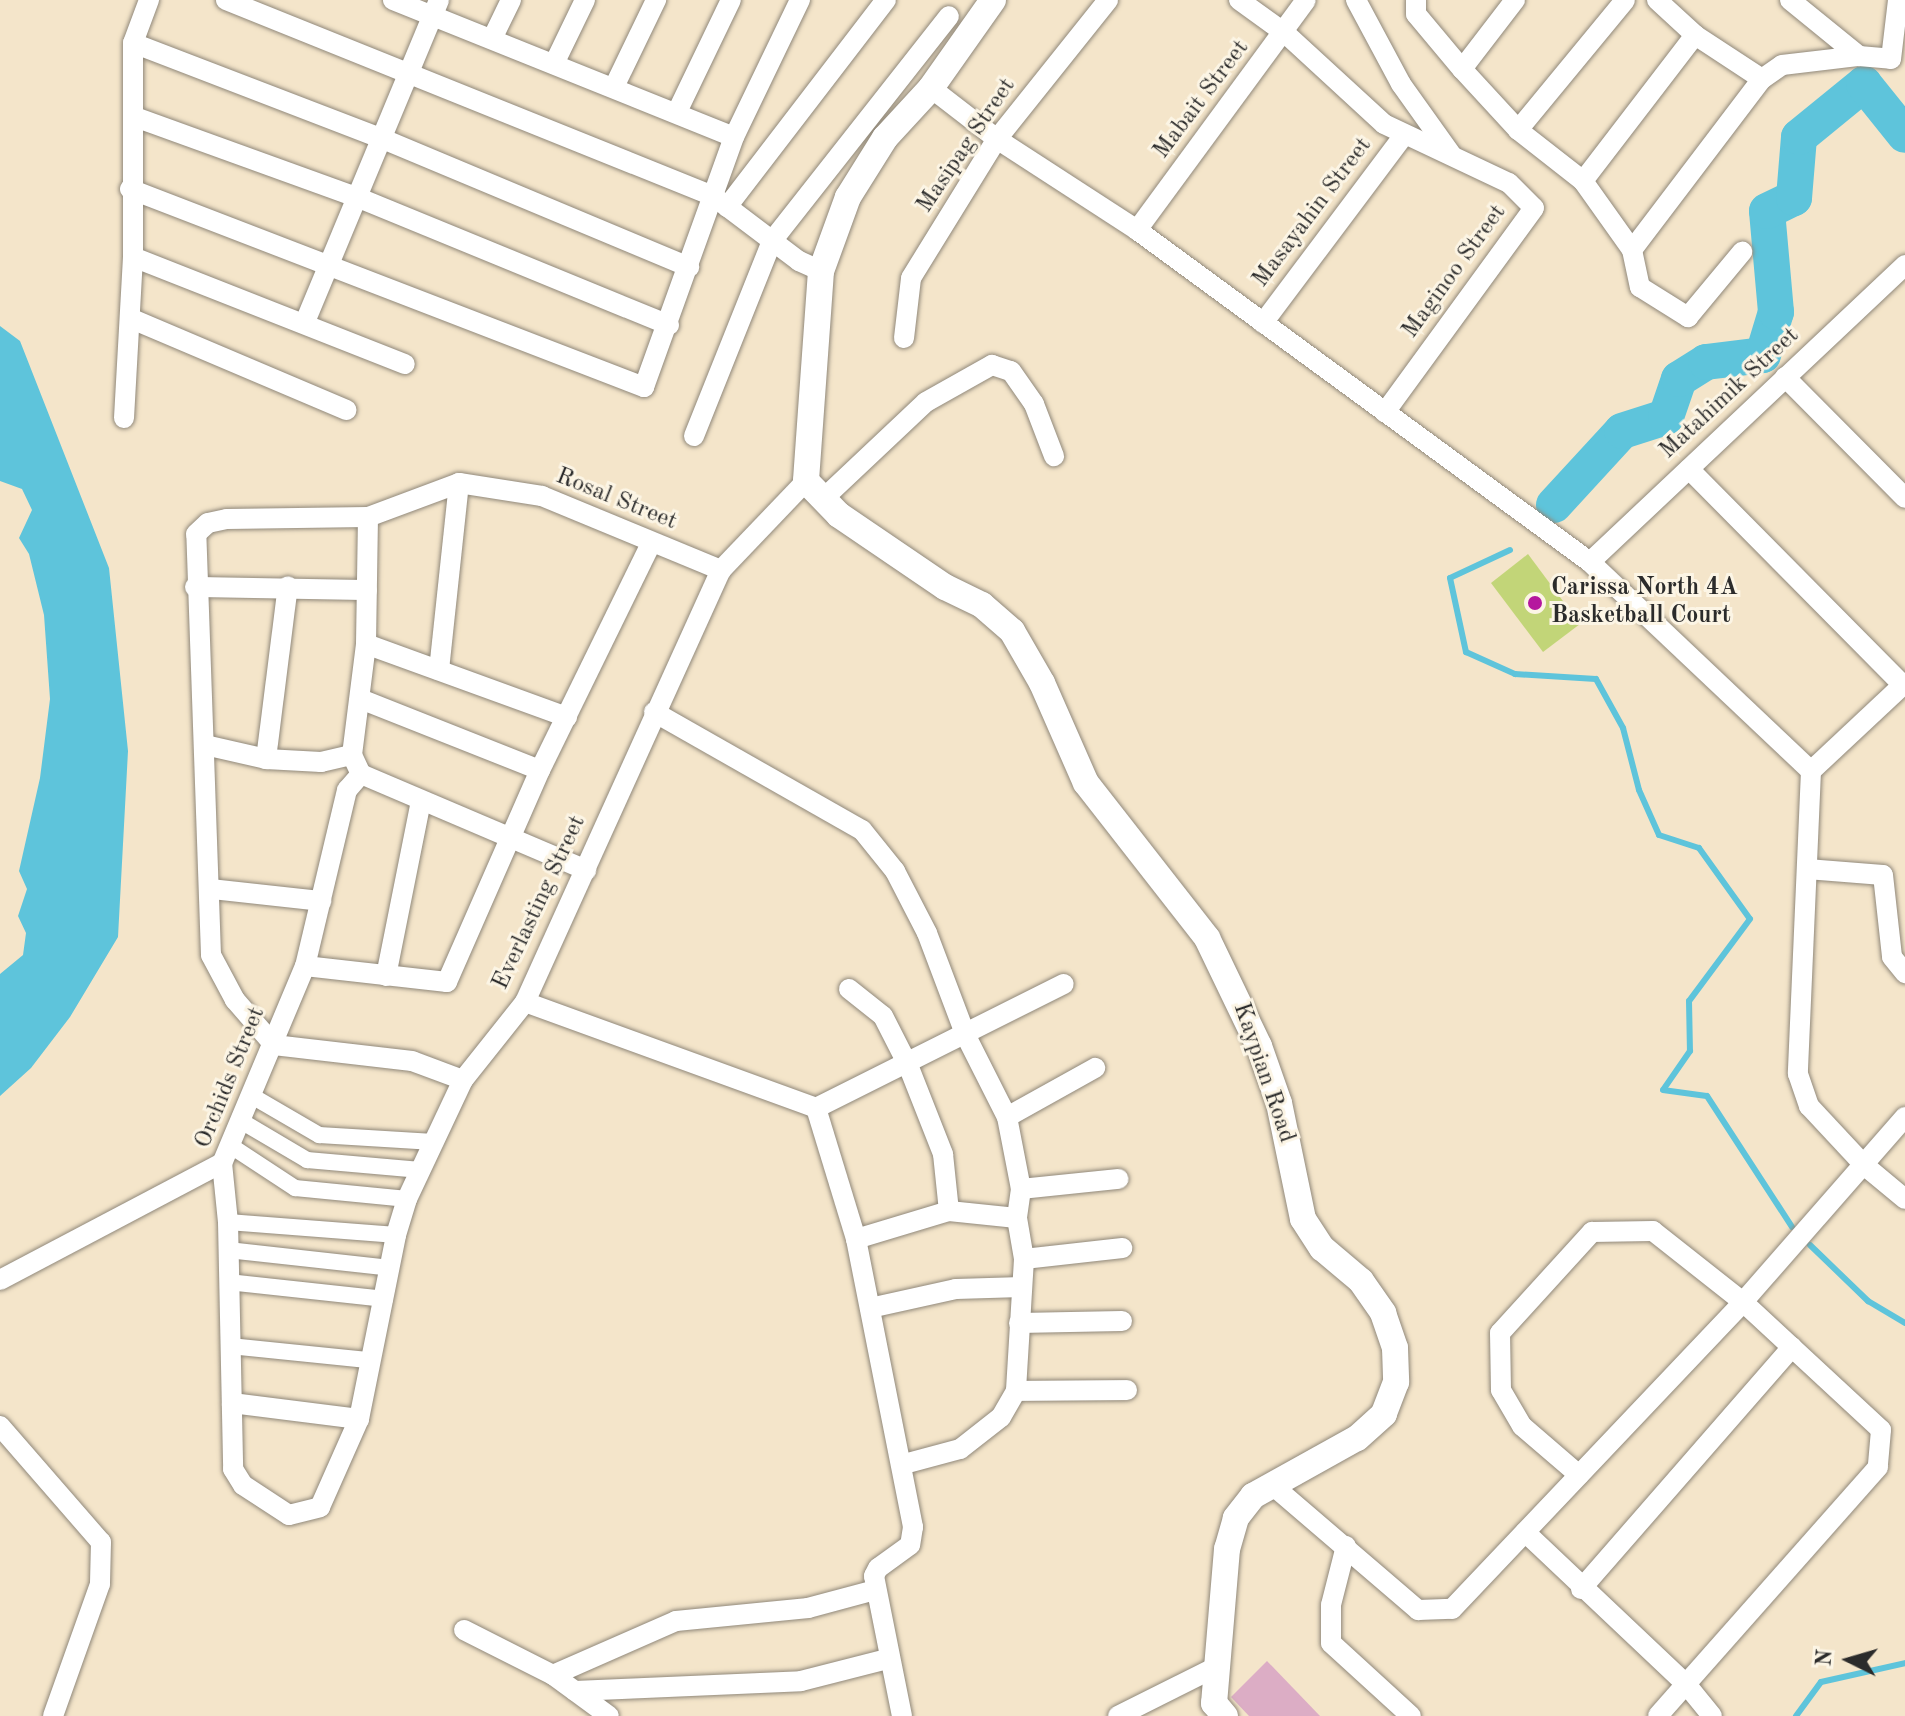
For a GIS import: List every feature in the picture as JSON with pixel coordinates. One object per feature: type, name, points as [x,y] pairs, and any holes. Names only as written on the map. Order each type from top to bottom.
[{"type":"street","points":[[124,418],[132,319],[130,189],[135,117],[133,43],[149,0]]},
{"type":"street","points":[[226,0],[720,202],[772,241],[821,271]]},
{"type":"street","points":[[393,0],[435,8],[554,64],[734,137]]},
{"type":"street","points":[[493,37],[511,0]]},
{"type":"street","points":[[554,64],[585,0]]},
{"type":"street","points":[[614,87],[656,0]]},
{"type":"street","points":[[677,112],[731,0]]},
{"type":"street","points":[[130,189],[329,263],[644,387],[689,267],[720,202],[734,137],[800,0]]},
{"type":"street","points":[[720,202],[886,0]]},
{"type":"street","points":[[815,490],[821,271],[848,197],[885,138],[931,88],[993,0]]},
{"type":"street","name":"Masipag Street","points":[[904,338],[911,278],[997,139],[1108,0]]},
{"type":"street","name":"Maginoo Street","points":[[1239,0],[1285,33],[1384,124],[1509,183],[1534,208],[1385,412]]},
{"type":"street","name":"Mabait Street","points":[[1137,230],[1285,33],[1306,0]]},
{"type":"street","points":[[1356,0],[1401,84],[1454,157]]},
{"type":"street","points":[[1416,0],[1416,14],[1518,130],[1583,181],[1632,250],[1640,287],[1688,317],[1742,252]]},
{"type":"street","points":[[1462,69],[1515,0]]},
{"type":"street","points":[[1518,130],[1625,0]]},
{"type":"street","points":[[1657,0],[1695,35],[1762,79]]},
{"type":"street","points":[[1790,0],[1859,56]]},
{"type":"street","points":[[1632,250],[1762,79],[1782,65],[1859,56],[1891,59],[1898,0]]},
{"type":"street","points":[[305,322],[359,198],[405,75],[435,8]]},
{"type":"street","points":[[694,436],[772,241],[949,16]]},
{"type":"street","points":[[1583,181],[1695,35]]},
{"type":"street","points":[[133,43],[383,139],[689,267]]},
{"type":"street","points":[[931,88],[997,139],[1137,230],[1590,562],[1811,771]]},
{"type":"street","points":[[135,117],[359,198],[669,325]]},
{"type":"street","name":"Masayahin Street","points":[[1263,323],[1404,135]]},
{"type":"street","points":[[133,257],[305,322],[405,364]]},
{"type":"street","name":"Matahimik Street","points":[[1590,562],[1905,265]]},
{"type":"street","points":[[132,319],[346,410]]},
{"type":"street","name":"Everlasting Street","points":[[306,1515],[320,1507],[359,1419],[367,1360],[385,1299],[396,1235],[407,1199],[463,1080],[525,1002],[721,570],[926,402],[992,365],[1011,371],[1027,393],[1054,456]]},
{"type":"street","points":[[1785,377],[1902,488]]},
{"type":"street","points":[[1689,469],[1904,684],[1811,771],[1798,1074],[1809,1106],[1864,1165],[1905,1199]]},
{"type":"street","points":[[439,670],[459,483]]},
{"type":"street","name":"Rosal Street","points":[[195,587],[196,534],[208,523],[368,517],[459,483],[542,496],[721,570]]},
{"type":"street","name":"Kaypian Road","points":[[815,490],[839,515],[945,587],[982,605],[1012,631],[1042,683],[1086,783],[1207,938],[1236,993],[1279,1103],[1303,1219],[1322,1248],[1361,1281],[1383,1313],[1395,1348],[1396,1382],[1384,1414],[1357,1438],[1253,1496],[1236,1518],[1227,1549],[1214,1703],[1225,1716]]},
{"type":"street","points":[[368,517],[363,700],[352,755],[361,774],[586,870]]},
{"type":"street","points":[[305,966],[447,982],[540,770],[651,543]]},
{"type":"street","points":[[367,590],[288,586],[195,587],[205,745],[211,955],[235,1000],[274,1045],[412,1061],[463,1080]]},
{"type":"street","points":[[266,759],[288,586]]},
{"type":"street","points":[[366,644],[567,717]]},
{"type":"street","points":[[363,700],[540,770]]},
{"type":"street","points":[[654,712],[862,830],[895,871],[927,933],[966,1036],[1007,1117],[1021,1189],[1017,1218],[1024,1259],[1016,1391],[1001,1417],[960,1449],[904,1464]]},
{"type":"street","points":[[205,745],[266,759],[321,762],[352,755]]},
{"type":"street","name":"Orchids Street","points":[[306,1515],[289,1515],[243,1485],[233,1469],[226,1154],[305,966],[347,790],[361,774]]},
{"type":"street","points":[[386,976],[421,801]]},
{"type":"street","points":[[1807,869],[1883,875],[1892,957],[1905,973]]},
{"type":"street","points":[[211,889],[321,901]]},
{"type":"street","points":[[525,1002],[816,1108],[966,1036],[1064,984]]},
{"type":"street","points":[[849,989],[883,1016],[908,1065],[943,1154],[949,1211]]},
{"type":"street","points":[[1007,1117],[1095,1068]]},
{"type":"street","points":[[252,1096],[319,1135],[434,1142]]},
{"type":"street","points":[[816,1108],[856,1239],[904,1464],[914,1536],[910,1545],[878,1568],[875,1590],[887,1659],[902,1716]]},
{"type":"street","points":[[1271,1484],[1418,1610],[1452,1609],[1743,1302],[1905,1117]]},
{"type":"street","points":[[241,1121],[307,1160],[421,1170]]},
{"type":"street","points":[[0,1280],[226,1154],[295,1188],[407,1199]]},
{"type":"street","points":[[1021,1189],[1118,1179]]},
{"type":"street","points":[[856,1239],[949,1211],[1017,1218]]},
{"type":"street","points":[[228,1222],[396,1235]]},
{"type":"street","points":[[1579,1475],[1522,1426],[1501,1390],[1500,1333],[1592,1232],[1653,1231],[1743,1302],[1881,1430],[1878,1467],[1658,1716]]},
{"type":"street","points":[[1024,1259],[1122,1248]]},
{"type":"street","points":[[228,1250],[390,1268]]},
{"type":"street","points":[[228,1282],[385,1299]]},
{"type":"street","points":[[870,1308],[956,1289],[1022,1287]]},
{"type":"street","points":[[1019,1323],[1122,1321]]},
{"type":"street","points":[[230,1346],[367,1360]]},
{"type":"street","points":[[1581,1589],[1792,1347]]},
{"type":"street","points":[[1016,1391],[1127,1390]]},
{"type":"street","points":[[232,1403],[359,1419]]},
{"type":"street","points":[[0,1426],[101,1542],[100,1584],[53,1716]]},
{"type":"street","points":[[1525,1532],[1581,1589],[1686,1684],[1712,1716]]},
{"type":"street","points":[[1346,1546],[1331,1605],[1331,1643],[1411,1716]]},
{"type":"street","points":[[553,1675],[676,1621],[808,1608],[875,1590]]},
{"type":"street","points":[[464,1630],[553,1675],[609,1716]]},
{"type":"street","points":[[575,1691],[801,1681],[887,1659]]},
{"type":"street","points":[[1118,1716],[1218,1666]]},
{"type":"green space","name":"Carissa North 4A Basketball Court","points":[[1528,554],[1580,624],[1543,652],[1491,583]]},
{"type":"water","points":[[0,326],[20,341],[109,568],[128,751],[118,937],[70,1017],[31,1068],[0,1096],[0,974],[23,955],[26,933],[18,916],[27,889],[19,871],[40,778],[50,699],[44,615],[29,554],[19,538],[32,510],[22,489],[0,481]]},
{"type":"building","points":[[1267,1661],[1320,1716],[1249,1716],[1231,1697]]},
{"type":"waterway","points":[[1554,505],[1622,431],[1666,417],[1679,379],[1706,362],[1763,355],[1776,312],[1767,211],[1794,198],[1799,137],[1864,84],[1905,135]]},
{"type":"waterway","points":[[1510,550],[1450,578],[1466,652],[1515,674],[1596,679],[1623,728],[1639,790],[1659,835],[1699,848],[1750,919],[1689,1001],[1690,1051],[1663,1090],[1707,1096],[1792,1227]]},
{"type":"waterway","points":[[1810,1245],[1868,1301],[1905,1323]]},
{"type":"waterway","points":[[1796,1716],[1821,1682],[1905,1663]]},
{"type":"place","name":"Carissa North 4A Basketball Court","points":[[1535,603]]}]
